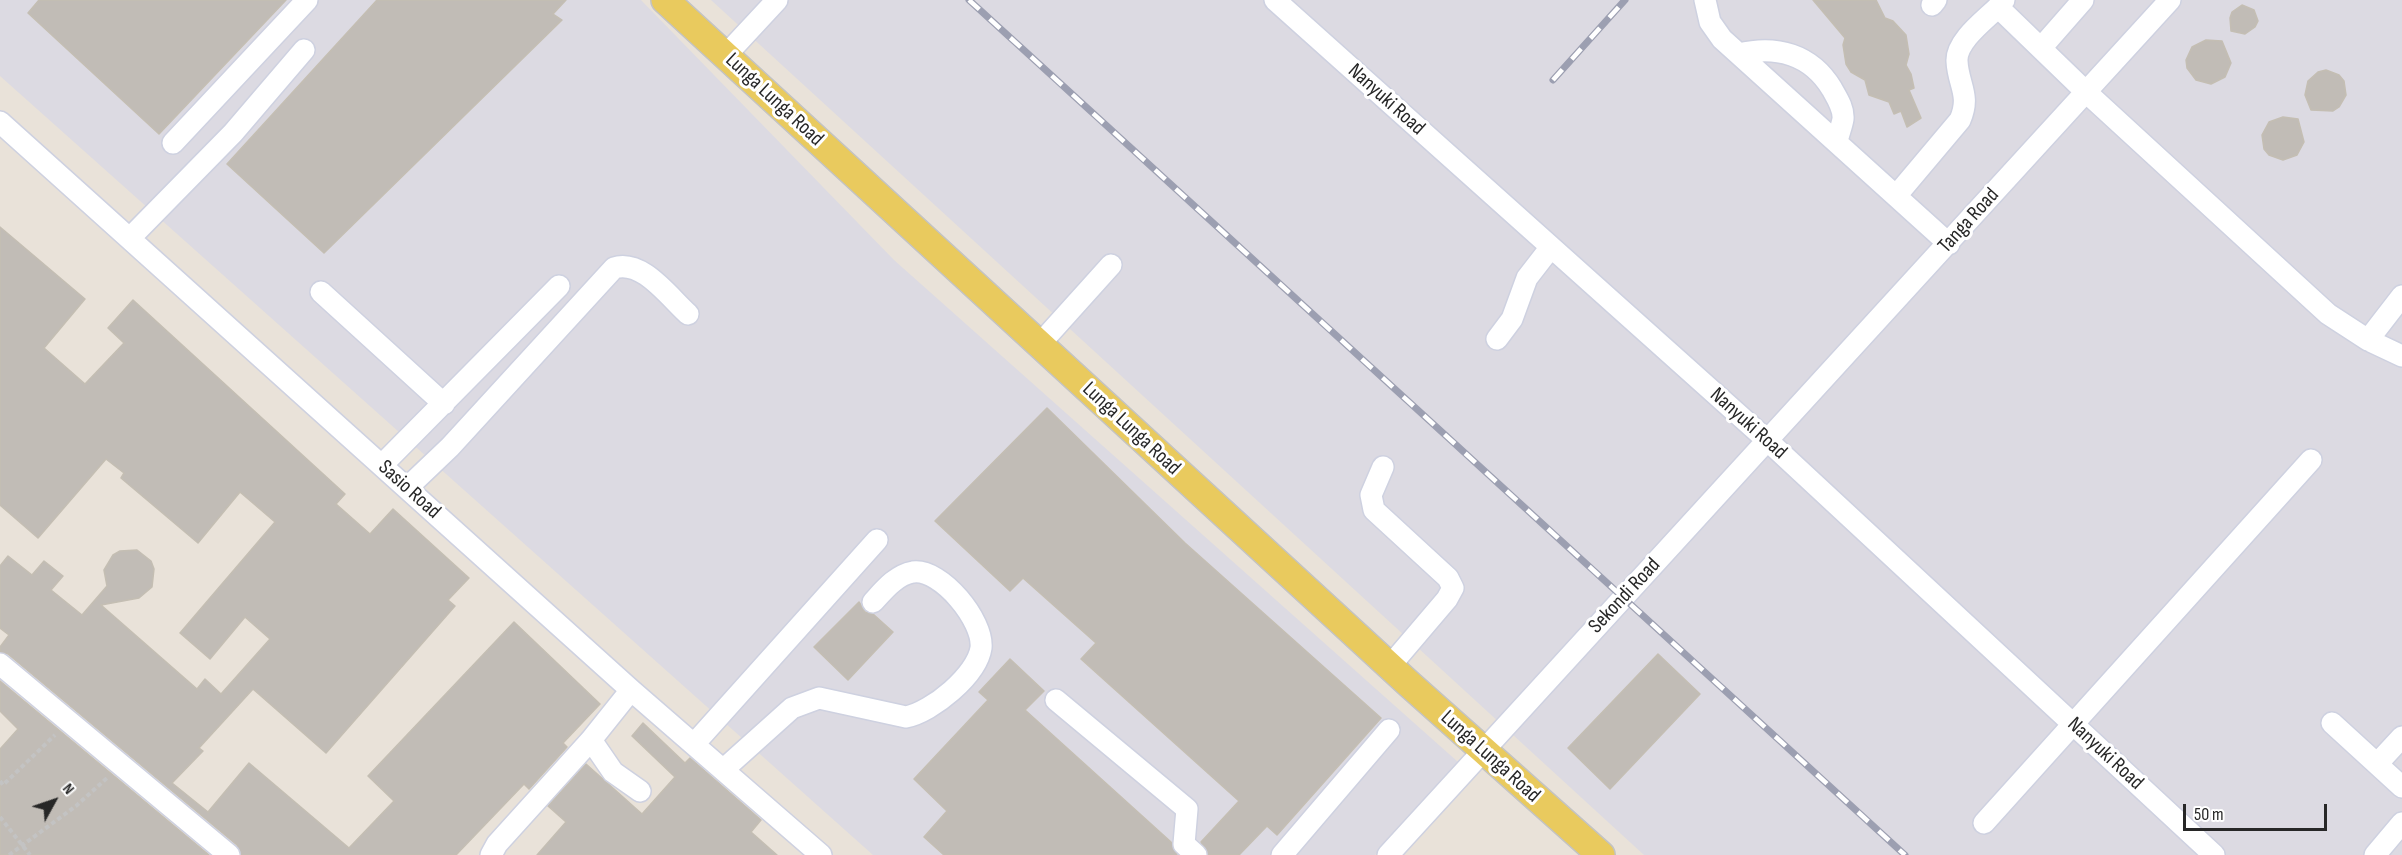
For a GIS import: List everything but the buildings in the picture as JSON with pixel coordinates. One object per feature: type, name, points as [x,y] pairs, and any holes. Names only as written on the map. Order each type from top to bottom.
[{"type":"main road","name":"Lunga Lunga Road","points":[[665,0],[1483,752],[1601,855]]},
{"type":"street","points":[[173,143],[308,0]]},
{"type":"street","points":[[726,56],[777,0]]},
{"type":"street","name":"Nanyuki Road","points":[[1275,0],[1768,441],[2214,855]]},
{"type":"street","points":[[1705,0],[1710,22],[1722,39],[1949,244]]},
{"type":"street","points":[[2041,48],[2083,0]]},
{"type":"street","name":"Tanga Road","points":[[1768,441],[2170,0]]},
{"type":"street","points":[[1896,196],[1960,120],[1967,105],[1956,60],[1964,41],[2001,3],[2041,48],[2086,92],[2328,314],[2368,340],[2402,356]]},
{"type":"street","points":[[1739,54],[1771,49],[1798,57],[1816,69],[1830,84],[1841,106],[1843,119],[1836,142]]},
{"type":"street","points":[[130,238],[233,132],[304,50]]},
{"type":"street","name":"Sasio Road","points":[[0,122],[631,690],[695,743],[821,855]]},
{"type":"street","points":[[1497,339],[1512,319],[1527,278],[1551,247]]},
{"type":"street","points":[[407,488],[450,447],[614,268],[626,264],[638,269],[688,314]]},
{"type":"street","points":[[1039,345],[1111,264]]},
{"type":"street","points":[[382,465],[559,286]]},
{"type":"street","points":[[321,292],[444,404]]},
{"type":"street","points":[[2368,340],[2402,297]]},
{"type":"street","name":"Sekondi Road","points":[[1388,855],[1768,441]]},
{"type":"street","points":[[1984,822],[2311,460]]},
{"type":"street","points":[[1383,467],[1371,495],[1374,510],[1448,578],[1453,588],[1447,599],[1390,666]]},
{"type":"street","points":[[695,743],[877,540]]},
{"type":"street","points":[[724,769],[792,708],[804,702],[819,699],[906,717],[920,714],[934,706],[966,675],[976,661],[981,648],[980,634],[973,618],[957,597],[933,574],[918,572],[903,575],[873,602]]},
{"type":"street","points":[[0,664],[229,855]]},
{"type":"street","points":[[491,855],[497,844],[591,740],[631,690]]},
{"type":"street","points":[[1056,700],[1187,809],[1184,844],[1196,855]]},
{"type":"street","points":[[2332,723],[2402,787]]},
{"type":"street","points":[[1282,855],[1389,730]]},
{"type":"street","points":[[2377,764],[2402,737]]},
{"type":"street","points":[[591,740],[613,772],[640,791]]},
{"type":"street","points":[[2374,855],[2402,823]]},
{"type":"path","points":[[0,781],[3,785],[69,722]]},
{"type":"path","points":[[9,855],[76,806],[116,770],[111,756]]},
{"type":"path","points":[[0,818],[30,855]]},
{"type":"shaded area","points":[[0,0],[641,0],[894,260],[1458,762],[1375,855],[873,855],[0,76]]},
{"type":"shaded area","points":[[711,0],[2402,0],[2402,855],[1644,855]]},
{"type":"railway","points":[[969,0],[1905,855]]},
{"type":"railway","points":[[1553,80],[1625,0]]}]
